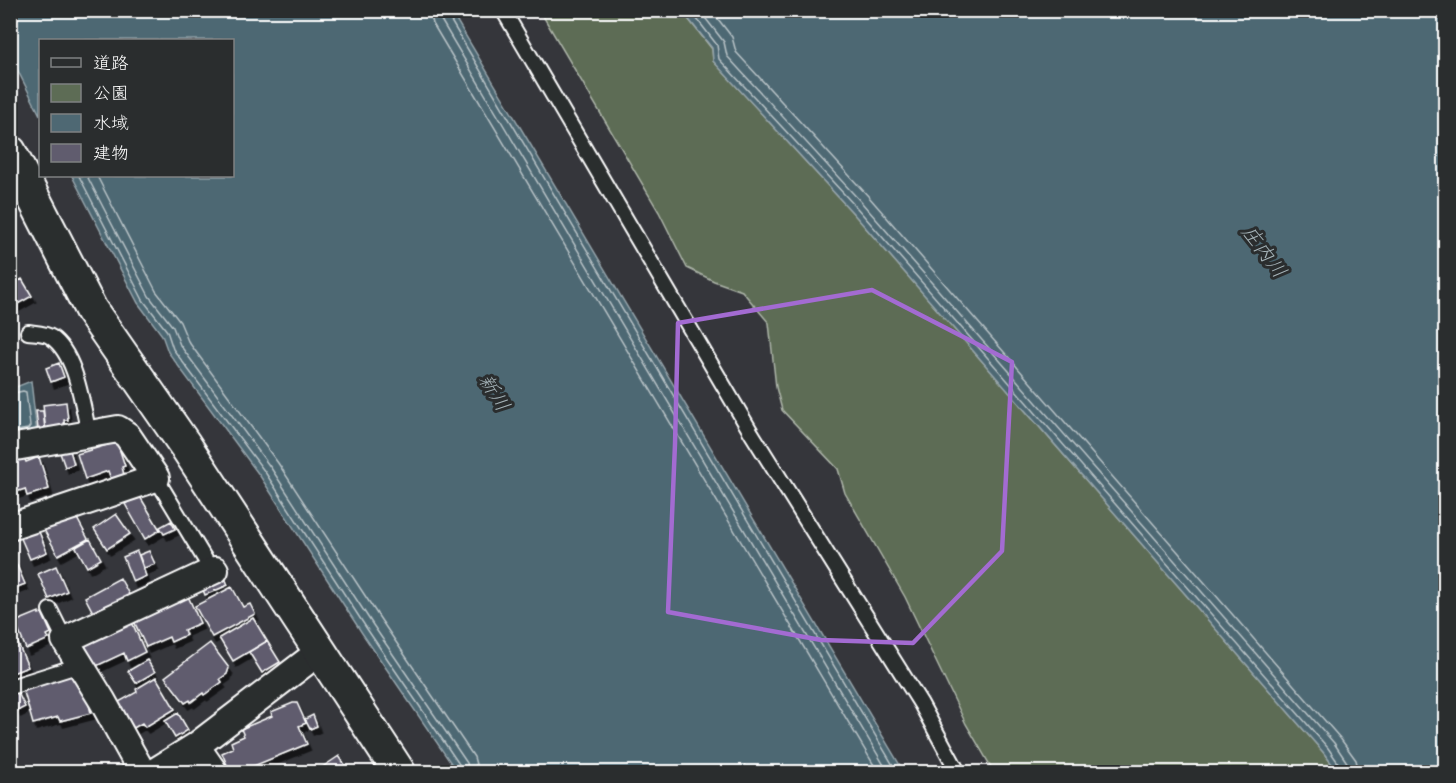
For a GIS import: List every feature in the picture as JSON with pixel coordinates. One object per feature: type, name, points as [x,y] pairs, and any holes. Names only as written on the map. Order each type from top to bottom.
[{"type":"street","points":[[11,153],[92,310],[185,445],[399,772]]},
{"type":"street","points":[[10,447],[118,429],[128,435],[156,478],[10,527]]},
{"type":"street","points":[[142,772],[102,699],[65,640],[213,570]]},
{"type":"street","points":[[154,772],[196,746],[319,651]]},
{"type":"street","points":[[196,746],[214,772]]},
{"type":"lane","points":[[503,10],[752,434],[921,704],[958,772]]},
{"type":"lane","points":[[28,332],[50,336],[59,345],[75,370],[88,434]]},
{"type":"lane","points":[[156,478],[213,570]]},
{"type":"lane","points":[[50,610],[65,640]]},
{"type":"lane","points":[[10,687],[80,665]]},
{"type":"highlighted area","points":[[872,290],[1012,362],[1002,551],[913,643],[821,640],[668,612],[678,323]]},
{"type":"green space","points":[[540,11],[682,11],[712,49],[713,61],[852,212],[1338,772],[994,772],[966,724],[905,597],[845,493],[838,469],[782,410],[776,387],[769,323],[742,291],[687,268],[659,212]]},
{"type":"water","name":"新川","points":[[11,10],[451,11],[904,772],[457,772],[362,633],[260,476],[168,352],[162,335],[138,303],[73,177],[234,177],[234,39],[39,39],[39,113],[11,57]]},
{"type":"water","name":"庄内川","points":[[682,11],[1445,11],[1445,772],[1338,772],[852,212],[713,61],[712,48]]},
{"type":"water","points":[[31,381],[37,434],[11,438],[11,389]]},
{"type":"building","points":[[22,279],[32,296],[14,306],[10,299],[10,286]]},
{"type":"building","points":[[59,363],[64,377],[51,382],[46,368]]},
{"type":"building","points":[[66,402],[68,420],[64,420],[65,431],[46,433],[43,405]]},
{"type":"building","points":[[36,411],[43,411],[45,429],[38,429]]},
{"type":"building","points":[[117,442],[125,466],[122,467],[124,475],[111,479],[108,471],[85,479],[77,454]]},
{"type":"building","points":[[69,447],[74,464],[65,467],[59,450]]},
{"type":"building","points":[[24,457],[26,462],[39,457],[49,489],[27,496],[25,489],[10,494],[10,462]]},
{"type":"building","points":[[139,495],[160,530],[145,539],[125,504]]},
{"type":"building","points":[[73,511],[88,539],[58,555],[43,528]]},
{"type":"building","points":[[116,514],[130,534],[107,549],[94,529]]},
{"type":"building","points":[[171,521],[175,529],[164,534],[160,527]]},
{"type":"building","points":[[38,529],[47,552],[30,559],[20,536]]},
{"type":"building","points":[[90,539],[101,559],[87,567],[76,547]]},
{"type":"building","points":[[10,549],[25,584],[10,590]]},
{"type":"building","points":[[137,551],[146,576],[133,582],[123,557]]},
{"type":"building","points":[[149,551],[155,564],[144,568],[139,555]]},
{"type":"building","points":[[56,566],[67,591],[49,599],[38,574]]},
{"type":"building","points":[[223,573],[228,585],[205,595],[200,582]]},
{"type":"building","points":[[120,578],[132,600],[95,616],[85,597]]},
{"type":"building","points":[[232,587],[243,607],[250,604],[255,614],[212,637],[195,606]]},
{"type":"building","points":[[187,594],[200,623],[184,630],[186,635],[171,642],[169,637],[146,647],[133,619]]},
{"type":"building","points":[[39,612],[39,614],[42,613],[51,633],[47,635],[49,639],[26,649],[15,622]]},
{"type":"building","points":[[253,618],[267,641],[233,661],[219,638]]},
{"type":"building","points":[[131,620],[145,652],[127,661],[124,653],[92,668],[81,643]]},
{"type":"building","points":[[14,634],[28,667],[10,674],[10,636]]},
{"type":"building","points":[[267,641],[280,662],[262,673],[249,652]]},
{"type":"building","points":[[210,643],[229,668],[227,674],[220,679],[222,682],[204,695],[203,693],[191,702],[190,700],[185,703],[165,677]]},
{"type":"building","points":[[147,660],[155,672],[136,683],[128,671]]},
{"type":"building","points":[[76,671],[84,684],[91,713],[60,721],[58,717],[33,724],[22,685]]},
{"type":"building","points":[[156,677],[175,709],[145,727],[142,723],[132,729],[117,703],[137,692],[136,689]]},
{"type":"building","points":[[16,689],[25,707],[17,711],[10,696],[10,692]]},
{"type":"building","points":[[297,703],[306,723],[299,726],[307,744],[239,772],[230,772],[222,753],[233,748],[231,742],[244,736],[241,729],[272,716],[271,712]]},
{"type":"building","points":[[178,713],[188,730],[175,738],[165,721]]},
{"type":"building","points":[[313,715],[317,726],[310,729],[305,719]]},
{"type":"building","points":[[339,756],[350,772],[320,772],[318,770]]}]
